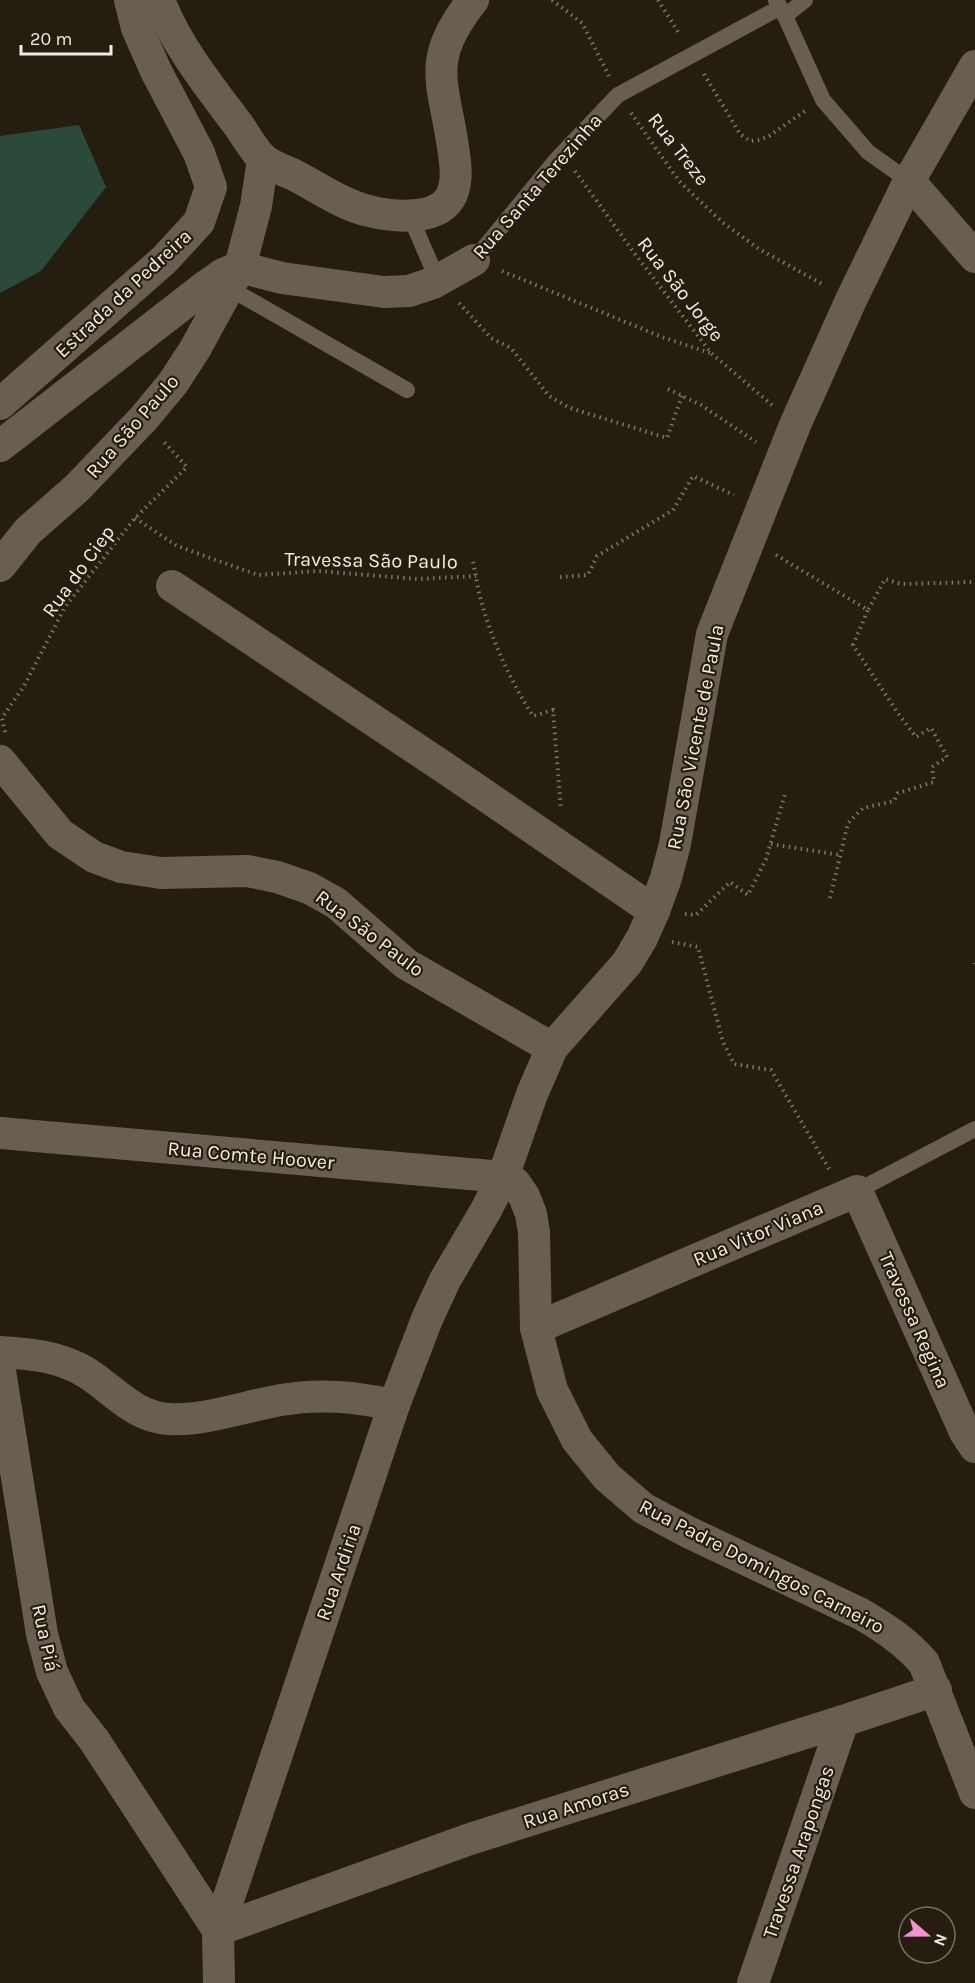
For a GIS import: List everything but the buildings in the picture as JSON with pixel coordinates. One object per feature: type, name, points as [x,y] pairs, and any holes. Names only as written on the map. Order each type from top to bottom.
[{"type":"street","name":"Estrada da Pedreira","points":[[0,404],[165,260],[199,222],[210,186],[199,153],[156,72],[137,28],[130,0]]},
{"type":"street","points":[[159,0],[183,48],[263,159],[346,203],[369,211],[410,216],[426,215],[443,205],[452,195],[455,161],[451,124],[442,93],[440,63],[447,41],[458,19],[473,0]]},
{"type":"street","name":"Rua São Vicente de Paula","points":[[503,1177],[532,1094],[552,1048],[627,963],[648,924],[666,878],[675,844],[712,634],[795,425],[851,300],[909,182],[972,80]]},
{"type":"street","name":"Rua São Paulo","points":[[0,566],[28,531],[77,488],[144,418],[173,383],[195,350],[234,277],[256,206],[263,159]]},
{"type":"street","points":[[909,182],[975,257]]},
{"type":"street","name":"Rua Santa Terezinha","points":[[234,277],[282,278],[384,292],[409,291],[438,280],[474,260]]},
{"type":"street","points":[[0,446],[206,286],[223,274],[234,277]]},
{"type":"street","points":[[172,586],[446,768],[648,924]]},
{"type":"street","name":"Rua São Paulo","points":[[2,764],[60,834],[94,857],[120,867],[161,873],[247,871],[277,877],[309,888],[336,903],[406,964],[552,1048]]},
{"type":"street","name":"Rua Comte Hoover","points":[[0,1133],[503,1177]]},
{"type":"street","name":"Rua Padre Domingos Carneiro","points":[[503,1177],[515,1184],[524,1196],[531,1214],[534,1232],[536,1328],[552,1390],[577,1440],[607,1477],[643,1508],[688,1532],[861,1614],[910,1646],[924,1663],[936,1690],[975,1793]]},
{"type":"street","name":"Rua Ardiria","points":[[219,1983],[218,1930],[394,1404],[427,1319],[445,1280],[503,1177]]},
{"type":"street","name":"Rua Vitor Viana","points":[[536,1328],[851,1194]]},
{"type":"street","name":"Travessa Regina","points":[[851,1194],[965,1432],[975,1447]]},
{"type":"street","points":[[0,1352],[47,1356],[65,1362],[87,1373],[135,1410],[170,1420],[198,1417],[282,1399],[322,1395],[394,1404]]},
{"type":"street","name":"Rua Piá","points":[[0,1371],[42,1634],[52,1672],[69,1708],[94,1740],[218,1930]]},
{"type":"street","name":"Rua Amoras","points":[[218,1930],[470,1839],[936,1690]]},
{"type":"street","name":"Travessa Arapongas","points":[[753,1983],[843,1721]]},
{"type":"lane","name":"Rua Santa Terezinha","points":[[474,260],[562,154],[618,94],[780,8],[805,0]]},
{"type":"lane","points":[[780,8],[823,100],[868,152],[909,182]]},
{"type":"lane","points":[[410,216],[438,280]]},
{"type":"lane","points":[[234,277],[407,390]]},
{"type":"lane","name":"Rua Vitor Viana","points":[[851,1194],[975,1129]]},
{"type":"path","name":"Rua Treze","points":[[552,0],[582,23],[618,94],[679,181],[722,222],[759,249],[851,300]]},
{"type":"path","points":[[658,0],[740,135],[750,141],[760,140],[823,100]]},
{"type":"path","name":"Rua São Jorge","points":[[562,154],[711,353],[795,425]]},
{"type":"path","points":[[474,260],[662,337],[711,353]]},
{"type":"path","points":[[438,280],[491,338],[511,348],[549,396],[570,408],[667,438],[682,396]]},
{"type":"path","points":[[668,389],[701,405],[782,458]]},
{"type":"path","name":"Rua do Ciep","points":[[2,764],[8,754],[2,718],[24,686],[65,608],[135,518],[187,467],[144,418]]},
{"type":"path","points":[[560,577],[588,575],[597,556],[673,510],[693,476],[762,508]]},
{"type":"path","name":"Travessa São Paulo","points":[[135,518],[177,546],[258,575],[318,571],[418,579],[476,576]]},
{"type":"path","points":[[771,553],[868,610]]},
{"type":"path","points":[[473,562],[482,604],[501,654],[525,704],[533,716],[554,710],[562,821]]},
{"type":"path","points":[[830,898],[848,823],[863,808],[894,801],[898,793],[934,782],[932,767],[947,757],[931,728],[916,737],[853,645],[868,610],[885,579],[901,584],[975,582]]},
{"type":"path","points":[[648,924],[696,915],[730,882],[748,895],[766,859],[786,791]]},
{"type":"path","points":[[771,844],[840,855]]},
{"type":"path","points":[[648,924],[698,947],[723,1042],[734,1064],[771,1070],[851,1194]]},
{"type":"green space","points":[[79,125],[106,187],[41,271],[0,293],[0,136]]}]
